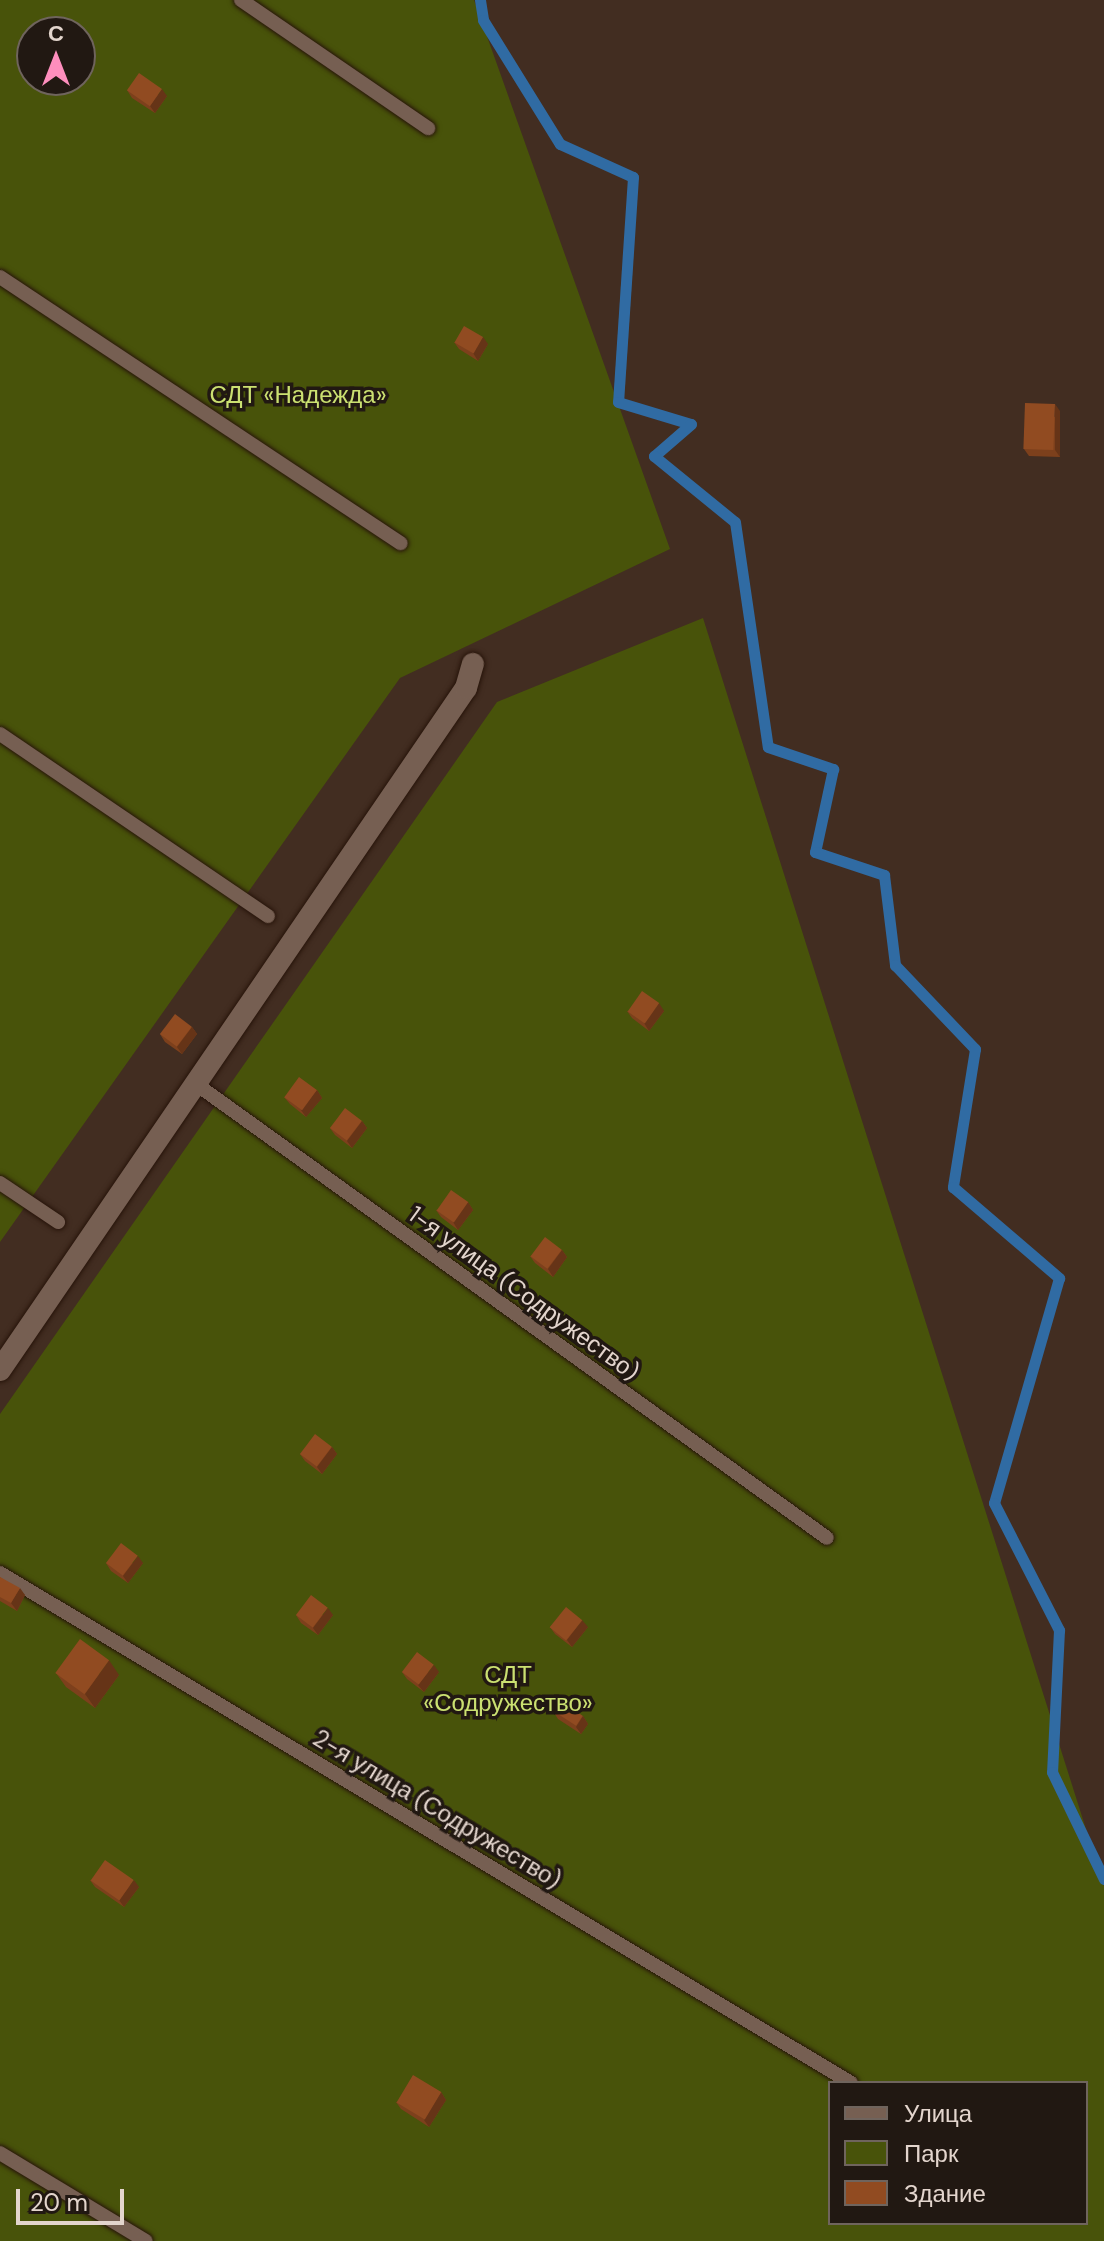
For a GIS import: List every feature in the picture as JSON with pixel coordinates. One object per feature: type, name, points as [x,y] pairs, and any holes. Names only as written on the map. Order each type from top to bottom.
[{"type":"street","points":[[0,1370],[466,688],[473,664]]},
{"type":"lane","points":[[241,0],[428,128]]},
{"type":"lane","points":[[0,277],[401,543]]},
{"type":"lane","points":[[0,734],[268,916]]},
{"type":"lane","name":"1-я улица (Содружество)","points":[[196,1084],[827,1538]]},
{"type":"lane","points":[[0,1183],[58,1222]]},
{"type":"lane","name":"2-я улица (Содружество)","points":[[0,1573],[848,2081]]},
{"type":"lane","points":[[0,2153],[146,2241]]},
{"type":"green space","name":"СДТ «Надежда»","points":[[0,0],[474,0],[670,549],[400,678],[0,1242]]},
{"type":"green space","name":"СДТ «Содружество»","points":[[703,618],[1104,1886],[1104,2241],[0,2241],[0,1414],[497,702]]},
{"type":"building","points":[[139,73],[162,89],[150,106],[127,90]]},
{"type":"building","points":[[464,326],[483,337],[474,353],[454,342]]},
{"type":"building","points":[[1025,403],[1055,404],[1053,450],[1023,449]]},
{"type":"building","points":[[642,991],[659,1003],[645,1024],[628,1011]]},
{"type":"building","points":[[175,1014],[192,1027],[177,1047],[160,1034]]},
{"type":"building","points":[[299,1077],[317,1090],[302,1110],[284,1097]]},
{"type":"building","points":[[345,1108],[362,1121],[347,1141],[330,1128]]},
{"type":"building","points":[[451,1190],[468,1202],[454,1223],[437,1210]]},
{"type":"building","points":[[545,1237],[562,1250],[547,1269],[531,1256]]},
{"type":"building","points":[[315,1434],[332,1447],[317,1467],[300,1454]]},
{"type":"building","points":[[121,1543],[138,1556],[123,1576],[106,1563]]},
{"type":"building","points":[[0,1577],[20,1588],[11,1603],[0,1597]]},
{"type":"building","points":[[311,1595],[328,1608],[313,1628],[296,1615]]},
{"type":"building","points":[[566,1607],[582,1620],[566,1640],[550,1627]]},
{"type":"building","points":[[80,1639],[109,1660],[84,1694],[55,1673]]},
{"type":"building","points":[[417,1652],[434,1665],[419,1685],[402,1672]]},
{"type":"building","points":[[560,1701],[583,1716],[576,1726],[553,1711]]},
{"type":"building","points":[[105,1860],[134,1880],[119,1901],[91,1880]]},
{"type":"building","points":[[413,2075],[441,2092],[425,2119],[397,2102]]},
{"type":"waterway","points":[[480,0],[483,20],[560,144],[633,177],[618,402],[691,424],[654,456],[735,522],[768,747],[833,769],[815,852],[884,875],[895,965],[975,1049],[953,1187],[1059,1278],[994,1503],[1059,1630],[1052,1772],[1104,1879]]}]
